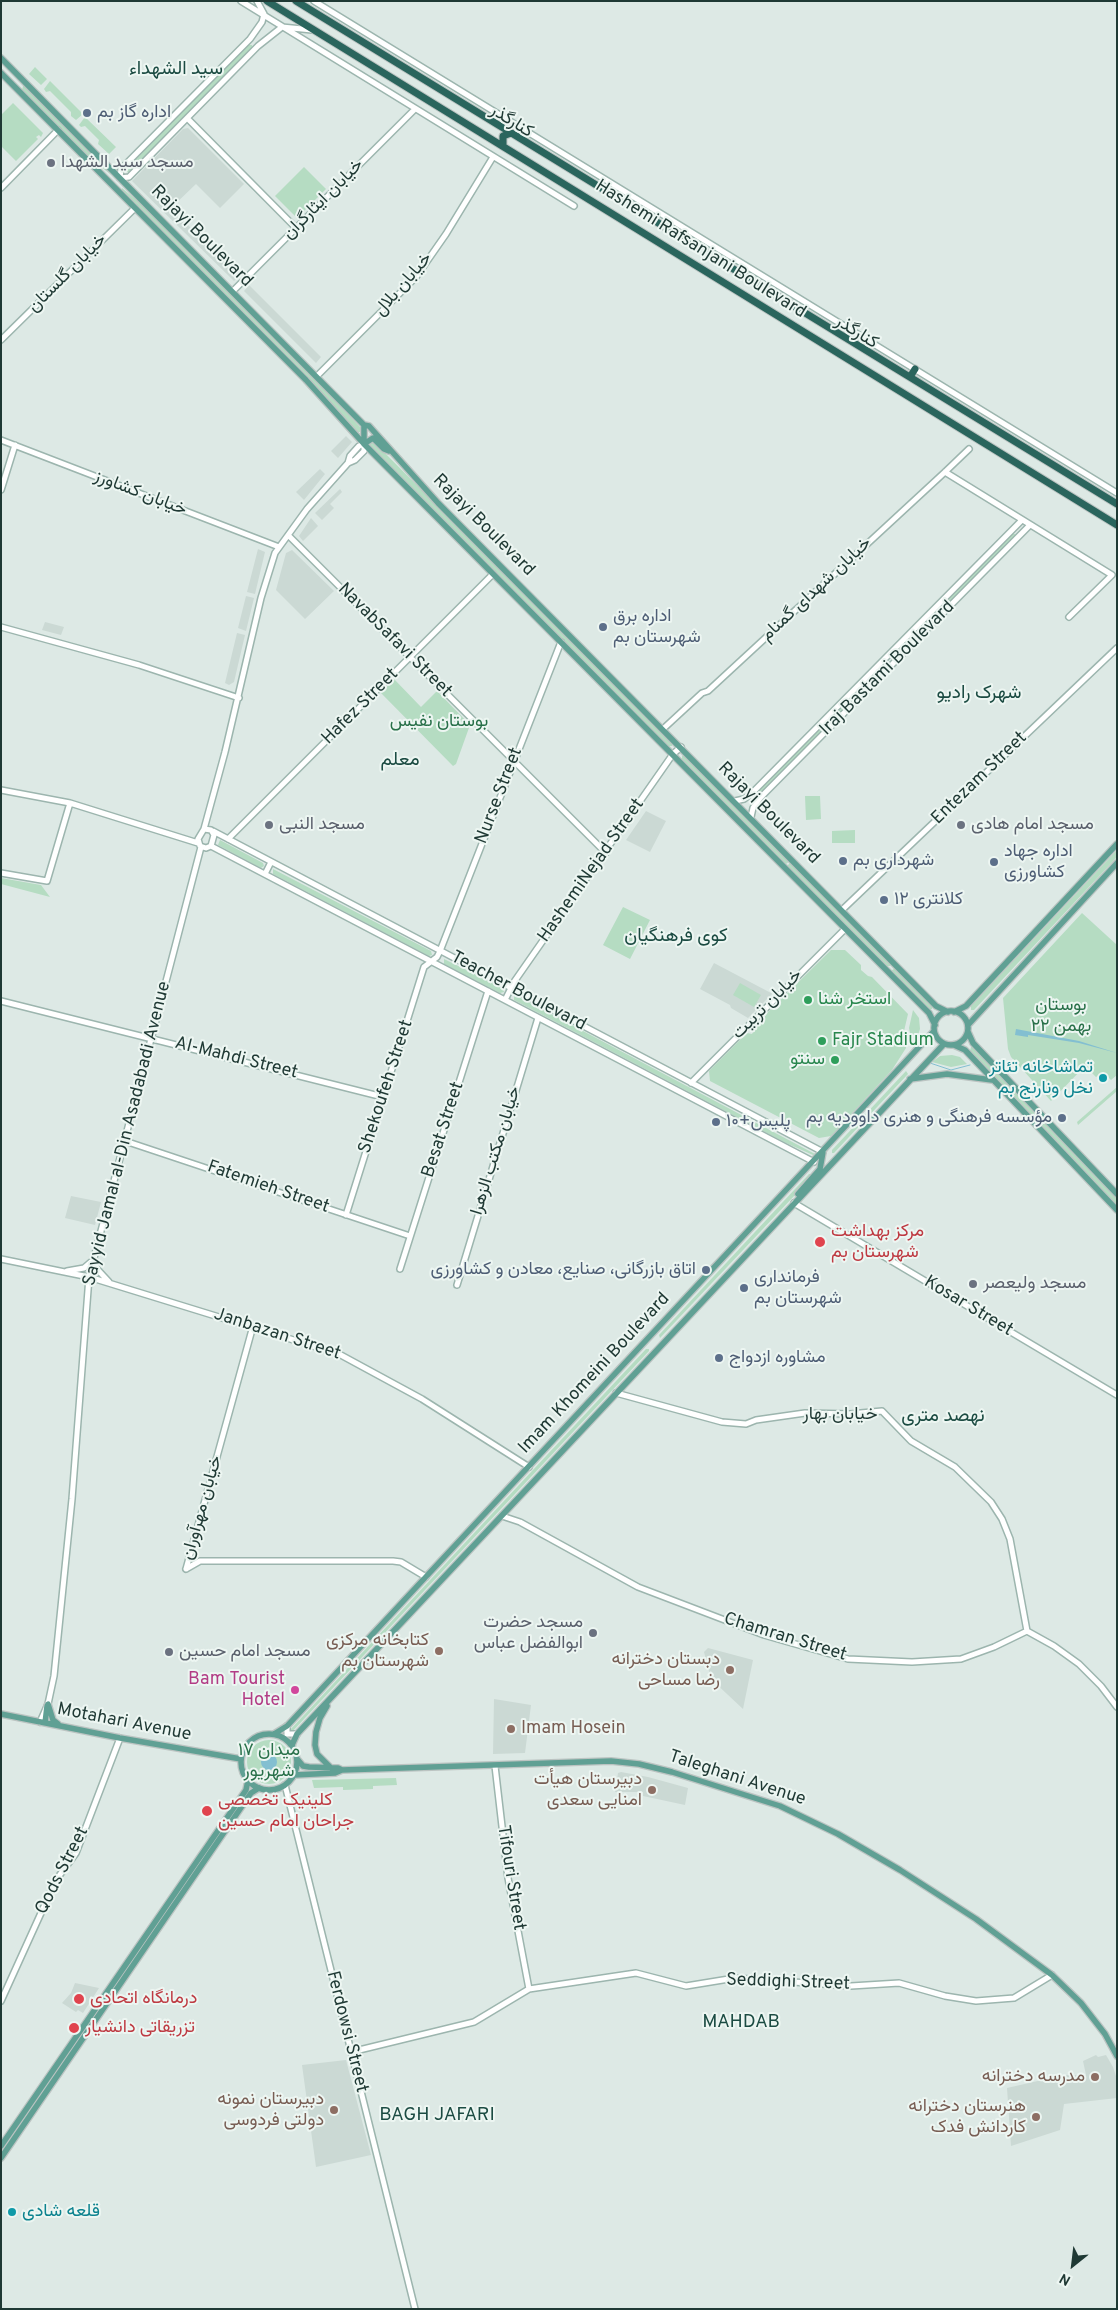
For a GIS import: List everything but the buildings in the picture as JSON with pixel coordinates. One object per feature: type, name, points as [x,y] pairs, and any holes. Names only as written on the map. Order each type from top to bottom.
[{"type":"highway","name":"Hashemi Rafsanjani Boulevard","points":[[267,1],[1117,525]]},
{"type":"highway","name":"Hashemi Rafsanjani Boulevard","points":[[296,1],[1117,504]]},
{"type":"highway","points":[[319,15],[324,7]]},
{"type":"highway","points":[[484,134],[490,128],[491,121]]},
{"type":"highway","points":[[503,145],[503,136],[511,133]]},
{"type":"highway","points":[[581,176],[586,168]]},
{"type":"highway","points":[[746,277],[751,269]]},
{"type":"highway","points":[[817,320],[822,312]]},
{"type":"highway","points":[[910,377],[915,369]]},
{"type":"main road","name":"Rajayi Boulevard","points":[[1,58],[364,425],[369,426],[389,451],[936,1006],[951,1012]]},
{"type":"main road","name":"Rajayi Boulevard","points":[[1,73],[306,380],[364,444],[672,756],[929,1013],[934,1028]]},
{"type":"main road","points":[[16,88],[24,80]]},
{"type":"main road","points":[[113,185],[120,178]]},
{"type":"main road","points":[[364,425],[364,444]]},
{"type":"main road","points":[[364,444],[373,438],[384,449],[389,451]]},
{"type":"main road","points":[[528,608],[536,601]]},
{"type":"main road","points":[[1117,844],[967,1004],[939,1016],[934,1028],[937,1037],[944,1044],[954,1045],[965,1050],[1117,1210]]},
{"type":"main road","points":[[954,1045],[963,1040],[977,1013],[1117,863]]},
{"type":"main road","points":[[884,968],[892,968],[892,960]]},
{"type":"main road","points":[[967,1004],[977,1013]]},
{"type":"main road","points":[[951,1012],[963,1016],[973,1043],[1117,1194]]},
{"type":"main road","name":"Imam Khomeini Boulevard","points":[[274,1734],[287,1726],[808,1169],[908,1062],[934,1028]]},
{"type":"main road","name":"Imam Khomeini Boulevard","points":[[292,1745],[297,1734],[944,1044]]},
{"type":"main road","points":[[908,1062],[917,1071]]},
{"type":"main road","points":[[910,1079],[957,1074],[994,1080]]},
{"type":"main road","points":[[766,1233],[770,1225],[820,1169],[823,1152]]},
{"type":"main road","points":[[814,1162],[836,1158]]},
{"type":"main road","points":[[808,1169],[820,1169]]},
{"type":"main road","points":[[649,1338],[659,1348]]},
{"type":"main road","points":[[331,1768],[317,1754],[316,1732],[320,1718],[336,1693]]},
{"type":"main road","points":[[42,1721],[48,1704]]},
{"type":"main road","points":[[48,1704],[53,1720],[58,1724]]},
{"type":"main road","name":"Motahari Avenue","points":[[1,1714],[120,1738],[242,1759]]},
{"type":"main road","points":[[298,1760],[294,1775],[285,1785],[274,1790],[259,1788],[248,1780],[242,1769],[245,1748],[251,1740],[260,1735],[274,1734],[283,1737],[292,1745],[298,1760],[306,1767],[342,1770]]},
{"type":"main road","name":"Taleghani Avenue","points":[[294,1775],[335,1773],[342,1770],[496,1766],[588,1761],[639,1764],[780,1806],[838,1834],[900,1870],[976,1919],[1052,1975],[1081,2003],[1105,2034],[1117,2056]]},
{"type":"main road","points":[[1,2158],[18,2128],[246,1790],[248,1780]]},
{"type":"main road","points":[[1,2146],[18,2128],[251,1793],[259,1788]]},
{"type":"street","points":[[241,1],[574,206]]},
{"type":"street","points":[[257,1],[264,14],[262,22],[250,39],[122,169],[120,178],[129,177],[258,46],[282,27],[315,30]]},
{"type":"street","name":"کنارگذر","points":[[314,1],[1117,493]]},
{"type":"street","points":[[250,39],[258,46]]},
{"type":"street","name":"خیابان ایثارگران","points":[[233,292],[415,109]]},
{"type":"street","points":[[187,118],[296,228]]},
{"type":"street","points":[[1,188],[58,130]]},
{"type":"street","name":"خیابان بلال","points":[[317,376],[416,277],[446,234],[494,157]]},
{"type":"street","name":"خیابان گلستان","points":[[1,340],[135,208]]},
{"type":"street","name":"خیابان کشاورز","points":[[1,440],[279,547]]},
{"type":"street","points":[[200,845],[200,833],[204,829],[239,698],[265,583],[279,547],[307,509],[348,463],[350,456],[359,446],[364,444]]},
{"type":"street","points":[[1,490],[15,445]]},
{"type":"street","name":"خیابان شهدای گمنام","points":[[663,729],[702,693],[708,691],[969,448]]},
{"type":"street","points":[[945,472],[1112,575],[1069,618]]},
{"type":"street","name":"Iraj Bastami Boulevard","points":[[735,801],[753,792],[1022,520]]},
{"type":"street","name":"Iraj Bastami Boulevard","points":[[751,817],[753,808],[760,798],[1030,525]]},
{"type":"street","points":[[1010,532],[1017,532],[1017,538]]},
{"type":"street","name":"NavabSafavi Street","points":[[288,535],[606,853]]},
{"type":"street","name":"Hafez Street","points":[[228,840],[494,574]]},
{"type":"street","points":[[1,627],[139,666],[239,698]]},
{"type":"street","name":"Nurse Street","points":[[431,962],[440,951],[561,642]]},
{"type":"street","name":"Entezam Street","points":[[842,910],[1117,648]]},
{"type":"street","points":[[882,661],[889,668]]},
{"type":"street","name":"HashemiNejad Street","points":[[505,1000],[514,982],[672,756],[681,747]]},
{"type":"street","points":[[1,790],[70,803],[206,848],[210,846],[214,838],[209,829],[204,829]]},
{"type":"street","points":[[753,792],[754,798],[760,798]]},
{"type":"street","points":[[1,873],[46,881],[70,803]]},
{"type":"street","name":"Teacher Boulevard","points":[[212,832],[823,1152]]},
{"type":"street","name":"Sayyid Jamal al-Din Asadabadi Avenue","points":[[48,1704],[54,1676],[72,1499],[88,1277],[152,1038],[200,845]]},
{"type":"street","name":"Teacher Boulevard","points":[[210,846],[814,1162]]},
{"type":"street","points":[[265,874],[271,862]]},
{"type":"street","name":"خیابان تربیت","points":[[691,1083],[845,929]]},
{"type":"street","name":"Shekoufeh Street","points":[[346,1215],[424,967],[431,962]]},
{"type":"street","name":"Besat Street","points":[[400,1269],[488,991]]},
{"type":"street","name":"Al-Mahdi Street","points":[[1,1000],[383,1097]]},
{"type":"street","name":"خیابان مکتب الزهرا","points":[[457,1285],[538,1018]]},
{"type":"street","name":"Fatemieh Street","points":[[125,1141],[410,1236]]},
{"type":"street","name":"Kosar Street","points":[[794,1203],[1117,1396]]},
{"type":"street","points":[[64,1272],[84,1268],[94,1257]]},
{"type":"street","points":[[94,1257],[97,1269],[112,1284]]},
{"type":"street","name":"Janbazan Street","points":[[1,1259],[88,1277],[253,1326],[338,1354],[422,1400],[529,1467]]},
{"type":"street","name":"خیابان مهرآوران","points":[[253,1326],[186,1569],[200,1561],[392,1561],[401,1562],[426,1577]]},
{"type":"street","name":"خیابان بهار","points":[[616,1393],[722,1422],[746,1424],[756,1420],[805,1413],[850,1414],[882,1412],[911,1441],[955,1467],[991,1502],[1002,1519],[1010,1539],[1027,1631]]},
{"type":"street","name":"Chamran Street","points":[[502,1516],[520,1522],[638,1587],[764,1635],[848,1659],[912,1662],[961,1659],[994,1647],[1027,1631]]},
{"type":"street","points":[[1027,1631],[1054,1646],[1079,1664],[1101,1686],[1117,1706]]},
{"type":"street","points":[[287,1726],[286,1732],[289,1735],[297,1734]]},
{"type":"street","name":"Qods Street","points":[[1,2001],[56,1880],[76,1853],[120,1738]]},
{"type":"street","name":"Tifouri Street","points":[[496,1766],[508,1878],[529,1990]]},
{"type":"street","name":"Ferdowsi Street","points":[[285,1785],[414,2309]]},
{"type":"street","name":"Seddighi Street","points":[[351,2052],[474,2022],[529,1990],[636,1973],[686,1986],[735,1978],[851,1986],[899,1983],[946,1996],[976,2001],[1014,1998],[1052,1975]]},
{"type":"shaded area","points":[[188,128],[244,184],[220,208],[196,184],[171,208],[239,276],[234,281],[132,181],[183,129]]},
{"type":"shaded area","points":[[249,285],[321,357],[316,363],[244,291]]},
{"type":"shaded area","points":[[346,436],[352,442],[338,458],[331,451]]},
{"type":"shaded area","points":[[320,469],[325,474],[304,500],[296,492]]},
{"type":"shaded area","points":[[340,489],[342,492],[330,504],[334,508],[322,520],[315,513]]},
{"type":"shaded area","points":[[311,518],[318,526],[303,541],[299,536]]},
{"type":"shaded area","points":[[258,549],[265,552],[255,594],[247,592]]},
{"type":"shaded area","points":[[292,550],[334,591],[305,619],[276,590],[286,553]]},
{"type":"shaded area","points":[[246,596],[254,598],[246,631],[238,628]]},
{"type":"shaded area","points":[[45,622],[64,627],[61,635],[42,630]]},
{"type":"shaded area","points":[[237,633],[245,635],[234,682],[229,685],[225,683]]},
{"type":"shaded area","points":[[646,811],[666,821],[650,852],[626,840]]},
{"type":"shaded area","points":[[714,963],[772,994],[748,1018],[731,1008],[730,1005],[700,989]]},
{"type":"shaded area","points":[[71,1196],[101,1202],[95,1225],[65,1218]]},
{"type":"shaded area","name":"دبستان دخترانه رضا مساحی","points":[[708,1648],[753,1660],[743,1709],[711,1679],[704,1652]]},
{"type":"shaded area","name":"Imam Hosein","points":[[494,1699],[531,1705],[525,1753],[493,1754]]},
{"type":"shaded area","name":"دبیرستان هیأت امنایی سعدی","points":[[621,1772],[688,1788],[685,1805],[643,1796],[643,1792],[615,1792],[618,1773]]},
{"type":"shaded area","name":"درمانگاه اتحادی","points":[[75,1983],[99,1988],[83,2013],[78,2010],[76,2012],[62,2003],[71,1993]]},
{"type":"shaded area","name":"هنرستان دخترانه کاردانش فدک","points":[[1096,2055],[1098,2057],[1106,2055],[1113,2067],[1117,2079],[1117,2098],[1064,2104],[1060,2130],[1011,2146],[1007,2088],[1064,2075],[1086,2075],[1083,2061]]},
{"type":"shaded area","name":"دبیرستان نمونه دولتی فردوسی","points":[[346,2060],[371,2155],[316,2167],[302,2065]]},
{"type":"green space","points":[[248,45],[252,45],[252,48],[129,172],[126,172],[126,169]]},
{"type":"green space","points":[[35,67],[47,79],[41,85],[29,74]]},
{"type":"green space","points":[[50,81],[83,114],[76,120],[71,116],[71,112],[50,91],[46,92],[44,89]]},
{"type":"green space","points":[[23,86],[113,176],[93,161],[22,90]]},
{"type":"green space","points":[[13,103],[43,133],[41,137],[39,135],[36,137],[38,139],[16,161],[1,146],[1,115]]},
{"type":"green space","points":[[85,117],[116,147],[109,154],[98,144],[99,140],[85,126],[81,127],[79,125]]},
{"type":"green space","points":[[304,167],[326,189],[297,218],[275,196]]},
{"type":"green space","points":[[122,188],[144,206],[317,380],[361,428],[360,432],[357,432],[308,379],[122,191]]},
{"type":"green space","points":[[373,441],[672,742],[672,746],[668,746],[369,445],[368,443]]},
{"type":"green space","points":[[1012,534],[1015,534],[1015,537],[891,661],[895,652]]},
{"type":"green space","points":[[879,668],[876,677],[758,796],[755,796],[755,794]]},
{"type":"green space","name":"بوستان نفیس","points":[[394,679],[421,707],[437,691],[470,725],[456,764],[453,766],[381,693]]},
{"type":"green space","points":[[685,755],[790,861],[786,864],[682,759],[682,756]]},
{"type":"green space","points":[[805,796],[820,796],[821,819],[806,820]]},
{"type":"green space","points":[[855,830],[855,843],[832,843],[832,831]]},
{"type":"green space","points":[[220,840],[263,863],[264,866],[261,868],[218,845]]},
{"type":"green space","points":[[1117,850],[1117,857],[974,1010],[971,1010],[971,1006]]},
{"type":"green space","points":[[791,862],[891,964],[890,966],[886,966],[787,866]]},
{"type":"green space","points":[[273,869],[431,951],[432,955],[429,956],[273,874]]},
{"type":"green space","points":[[1,878],[41,885],[50,897],[1,884]]},
{"type":"green space","points":[[623,907],[650,920],[630,959],[603,945]]},
{"type":"green space","name":"بوستان ۲۲ بهمن","points":[[1082,913],[1117,945],[1117,1075],[1111,1080],[1103,1072],[1096,1077],[1085,1066],[1051,1101],[1011,1057],[1008,1049],[1003,998]]},
{"type":"green space","name":"Fajr Stadium","points":[[831,950],[845,950],[861,965],[861,970],[872,977],[908,1014],[904,1031],[906,1048],[892,1070],[831,1136],[819,1138],[710,1081],[709,1071],[747,1033],[752,1034],[759,1021]]},
{"type":"green space","points":[[444,959],[503,988],[504,992],[500,993],[444,964]]},
{"type":"green space","points":[[895,968],[932,1005],[932,1009],[928,1009],[891,971]]},
{"type":"green space","points":[[740,983],[761,995],[754,1007],[733,995]]},
{"type":"green space","points":[[514,996],[815,1154],[813,1155],[786,1143],[514,1000]]},
{"type":"green space","points":[[913,1010],[919,1018],[920,1029],[917,1038],[912,1043],[909,1028]]},
{"type":"green space","points":[[971,1047],[974,1047],[1117,1198],[1117,1206],[970,1051]]},
{"type":"green space","points":[[952,1055],[960,1057],[967,1064],[951,1067],[932,1062],[940,1056]]},
{"type":"green space","points":[[906,1071],[908,1074],[832,1153],[832,1150]]},
{"type":"green space","points":[[1117,1087],[1117,1091],[1078,1125],[1077,1122]]},
{"type":"green space","points":[[809,1174],[812,1174],[812,1177],[660,1338],[659,1335]]},
{"type":"green space","points":[[646,1349],[649,1349],[649,1351],[290,1734],[289,1731]]},
{"type":"green space","name":"میدان ۱۷ شهریور","points":[[269,1740],[281,1744],[287,1750],[291,1762],[287,1774],[281,1780],[269,1784],[257,1780],[251,1774],[247,1762],[251,1750],[257,1744]]},
{"type":"green space","points":[[396,1778],[397,1785],[373,1786],[373,1789],[343,1790],[343,1787],[314,1788],[312,1780]]},
{"type":"water","points":[[1016,1029],[1079,1041],[1117,1053],[1079,1043],[1028,1035],[1028,1037],[1015,1035]]},
{"type":"water","points":[[269,1754],[275,1756],[277,1762],[275,1768],[269,1770],[263,1768],[261,1762],[263,1756]]},
{"type":"waterway","points":[[930,1063],[951,1070],[970,1065]]},
{"type":"place","name":"اداره گاز بم","points":[[87,113]]},
{"type":"place","name":"مسجد سید الشهدا","points":[[51,163]]},
{"type":"place","name":"اداره برق شهرستان بم","points":[[603,627]]},
{"type":"place","name":"مسجد النبی","points":[[269,825]]},
{"type":"place","name":"مسجد امام هادی","points":[[961,825]]},
{"type":"place","name":"شهرداری بم","points":[[843,861]]},
{"type":"place","name":"اداره جهاد کشاورزی","points":[[994,862]]},
{"type":"place","name":"کلانتری ۱۲","points":[[884,900]]},
{"type":"place","name":"استخر شنا","points":[[808,1000]]},
{"type":"place","name":"Fajr Stadium","points":[[822,1041]]},
{"type":"place","name":"سنتو","points":[[835,1060]]},
{"type":"place","name":"تماشاخانه تئاتر نخل ونارنج بم","points":[[1103,1078]]},
{"type":"place","name":"مؤسسه فرهنگی و هنری داوودیه بم","points":[[1062,1118]]},
{"type":"place","name":"پلیس+۱۰","points":[[716,1122]]},
{"type":"place","name":"مرکز بهداشت شهرستان بم","points":[[820,1242]]},
{"type":"place","name":"اتاق بازرگانی، صنایع، معادن و کشاورزی","points":[[706,1270]]},
{"type":"place","name":"مسجد ولیعصر","points":[[973,1284]]},
{"type":"place","name":"فرمانداری شهرستان بم","points":[[744,1288]]},
{"type":"place","name":"مشاوره ازدواج","points":[[719,1358]]},
{"type":"place","name":"مسجد حضرت ابوالفضل عباس","points":[[593,1633]]},
{"type":"place","name":"کتابخانه مرکزی شهرستان بم","points":[[439,1651]]},
{"type":"place","name":"مسجد امام حسین","points":[[169,1652]]},
{"type":"place","name":"دبستان دخترانه رضا مساحی","points":[[730,1670]]},
{"type":"place","name":"Bam Tourist Hotel","points":[[295,1690]]},
{"type":"place","name":"Imam Hosein","points":[[511,1729]]},
{"type":"place","name":"دبیرستان هیأت امنایی سعدی","points":[[652,1790]]},
{"type":"place","name":"کلینیک تخصصی جراحان امام حسین","points":[[207,1811]]},
{"type":"place","name":"درمانگاه اتحادی","points":[[79,1999]]},
{"type":"place","name":"تزریقاتی دانشیار","points":[[74,2028]]},
{"type":"place","name":"مدرسه دخترانه","points":[[1095,2077]]},
{"type":"place","name":"دبیرستان نمونه دولتی فردوسی","points":[[334,2110]]},
{"type":"place","name":"هنرستان دخترانه کاردانش فدک","points":[[1036,2117]]},
{"type":"place","name":"قلعه شادی","points":[[12,2212]]},
{"type":"district","name":"سید الشهداء","points":[[176,70]]},
{"type":"district","name":"شهرک رادیو","points":[[979,694]]},
{"type":"district","name":"معلم","points":[[400,761]]},
{"type":"district","name":"کوی فرهنگیان","points":[[676,937]]},
{"type":"district","name":"نهصد متری","points":[[943,1417]]},
{"type":"district","name":"MAHDAB","points":[[741,2023]]},
{"type":"district","name":"BAGH JAFARI","points":[[437,2116]]}]
